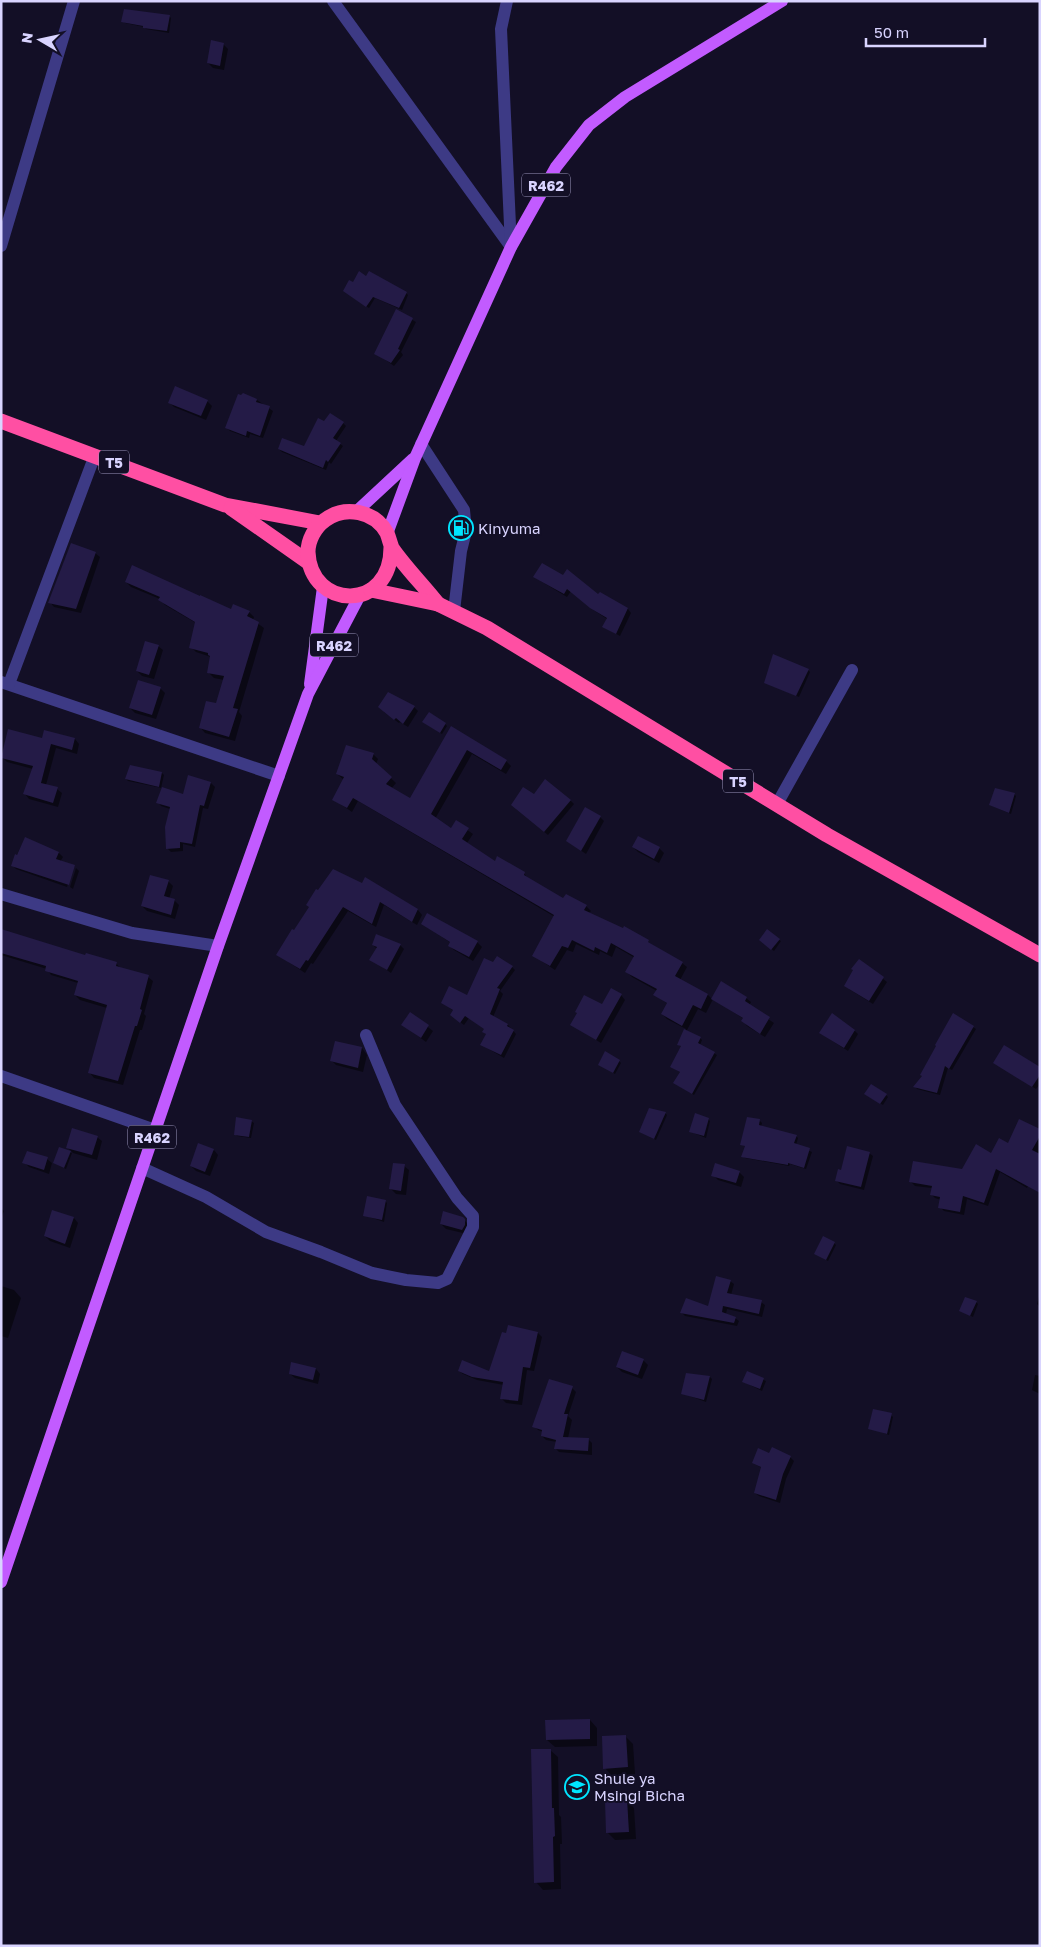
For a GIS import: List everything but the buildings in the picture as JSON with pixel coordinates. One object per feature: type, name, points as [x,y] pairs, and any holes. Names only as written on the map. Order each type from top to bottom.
[{"type":"highway","name":"T5","points":[[1,421],[225,505],[320,523]]},
{"type":"highway","name":"T5","points":[[225,505],[308,562]]},
{"type":"highway","points":[[356,512],[368,516],[379,523],[389,540],[392,560],[388,572],[381,582],[366,592],[348,596],[336,594],[323,587],[314,576],[308,562],[308,547],[313,533],[320,523],[337,513],[356,512]]},
{"type":"highway","name":"T5","points":[[389,540],[438,604]]},
{"type":"highway","name":"T5","points":[[366,592],[438,604],[487,628],[827,835],[1040,955]]},
{"type":"main road","name":"R462","points":[[389,540],[414,458],[511,248],[556,167],[589,125],[625,97],[782,1]]},
{"type":"main road","name":"R462","points":[[356,512],[414,458]]},
{"type":"main road","name":"R462","points":[[308,694],[323,587]]},
{"type":"main road","name":"R462","points":[[1,1582],[218,946],[308,694],[366,592]]},
{"type":"street","points":[[1,246],[74,1]]},
{"type":"street","points":[[333,1],[511,248]]},
{"type":"street","points":[[507,1],[500,29],[511,248]]},
{"type":"street","points":[[421,444],[464,510],[466,532],[461,551],[454,611]]},
{"type":"street","points":[[94,455],[5,683],[279,776]]},
{"type":"street","points":[[777,804],[852,670]]},
{"type":"street","points":[[1,894],[132,933],[218,946]]},
{"type":"street","points":[[142,1168],[206,1196],[266,1232],[372,1273],[406,1280],[438,1283],[447,1278],[473,1227],[473,1216],[457,1198],[395,1105],[366,1035]]},
{"type":"street","points":[[1,1076],[155,1130]]},
{"type":"place","name":"Kinyuma","points":[[461,528]]},
{"type":"place","name":"Shule ya Msingi Bicha","points":[[577,1787]]}]
